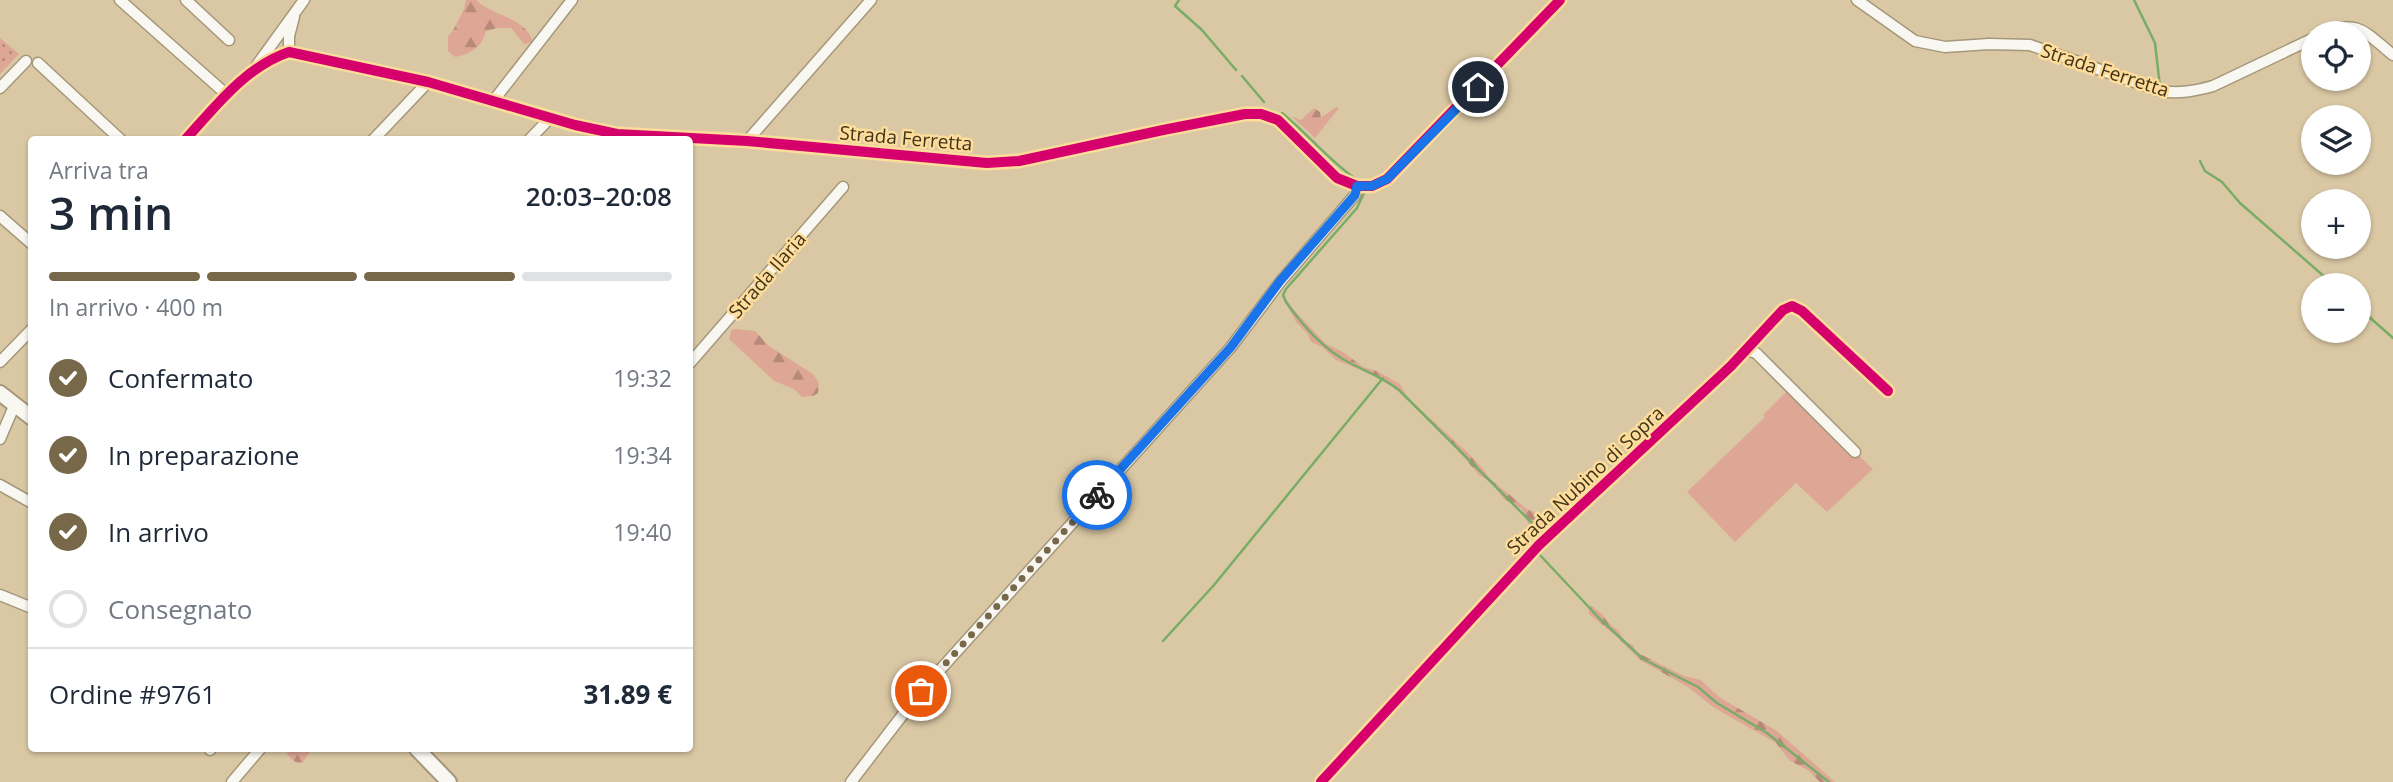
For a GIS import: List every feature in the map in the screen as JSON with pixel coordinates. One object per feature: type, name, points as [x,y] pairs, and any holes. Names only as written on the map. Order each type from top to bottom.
[{"type":"street","points":[[120,0],[226,94]]},
{"type":"street","points":[[186,0],[229,40]]},
{"type":"street","points":[[253,72],[304,0]]},
{"type":"street","points":[[495,100],[572,0]]},
{"type":"street","points":[[747,141],[871,0]]},
{"type":"street","points":[[851,782],[921,691],[1231,347],[1280,281],[1355,195],[1357,186],[1372,186],[1387,179],[1560,0]]},
{"type":"street","name":"Strada Ferretta","points":[[1857,0],[1914,41],[1945,47],[2030,45],[2160,91],[2174,93],[2213,86],[2301,44]]},
{"type":"street","points":[[189,136],[226,94],[271,58],[289,52],[289,36],[295,13]]},
{"type":"street","points":[[2371,39],[2393,55]]},
{"type":"street","name":"Strada Ferretta","points":[[289,52],[428,82],[617,134],[654,136]]},
{"type":"street","points":[[0,88],[26,61]]},
{"type":"street","points":[[38,63],[117,136]]},
{"type":"street","points":[[377,136],[428,82]]},
{"type":"street","name":"Strada Ferretta","points":[[693,138],[986,163],[1020,161],[1245,114],[1261,114],[1278,120],[1337,178],[1357,186]]},
{"type":"street","points":[[533,136],[551,117]]},
{"type":"street","name":"Strada Ilaria","points":[[693,360],[843,187]]},
{"type":"street","points":[[0,216],[28,240]]},
{"type":"street","name":"Strada Nubino di Sopra","points":[[1321,782],[1539,545],[1747,350],[1783,310],[1792,306],[1802,311],[1888,391]]},
{"type":"street","points":[[0,362],[28,333]]},
{"type":"street","points":[[1747,350],[1756,353],[1856,452]]},
{"type":"street","points":[[0,393],[28,415]]},
{"type":"street","points":[[0,439],[15,404]]},
{"type":"street","points":[[0,485],[28,501]]},
{"type":"street","points":[[0,595],[28,606]]},
{"type":"street","points":[[232,782],[257,752]]},
{"type":"street","points":[[420,752],[449,782]]},
{"type":"green space","points":[[466,0],[476,0],[516,22],[529,34],[533,42],[524,44],[511,28],[497,28],[486,31],[475,49],[455,57],[448,51],[448,36],[464,9]]},
{"type":"green space","points":[[0,38],[19,54],[0,74]]},
{"type":"green space","points":[[1336,107],[1339,108],[1315,138],[1291,116],[1301,120],[1314,108],[1320,112],[1321,118]]},
{"type":"green space","points":[[1283,298],[1326,344],[1343,352],[1363,367],[1377,371],[1400,384],[1407,397],[1467,452],[1490,479],[1527,509],[1544,517],[1542,532],[1532,532],[1522,509],[1504,499],[1444,434],[1398,391],[1376,376],[1336,360],[1322,347],[1311,342]]},
{"type":"green space","points":[[731,330],[755,331],[769,346],[813,374],[819,383],[818,393],[802,397],[794,389],[774,381],[729,339]]},
{"type":"green space","points":[[1789,389],[1873,469],[1827,512],[1796,483],[1735,542],[1687,492],[1765,417],[1763,415]]},
{"type":"green space","points":[[1588,606],[1603,615],[1609,624],[1619,631],[1624,641],[1633,645],[1636,652],[1684,676],[1701,680],[1719,697],[1777,731],[1835,782],[1820,782],[1809,771],[1789,760],[1776,743],[1640,660],[1589,614]]},
{"type":"green space","points":[[310,752],[303,762],[296,762],[287,754]]},
{"type":"waterway","points":[[1179,0],[1175,6],[1202,30],[1236,70]]},
{"type":"waterway","points":[[2134,0],[2155,43],[2160,87]]},
{"type":"waterway","points":[[1242,76],[1264,102]]},
{"type":"waterway","points":[[1282,113],[1360,182]]},
{"type":"waterway","points":[[2200,161],[2205,171],[2222,182],[2240,203],[2320,273]]},
{"type":"waterway","points":[[1364,193],[1357,208],[1286,289],[1283,295],[1286,302],[1307,329],[1331,351],[1399,390],[1544,535]]},
{"type":"waterway","points":[[2371,319],[2393,338]]},
{"type":"waterway","points":[[1163,641],[1214,585],[1383,378]]},
{"type":"waterway","points":[[1539,554],[1599,618],[1643,659],[1698,687],[1717,703],[1767,733],[1829,782]]},
{"type":"cycle path","points":[[693,138],[987,163],[1019,161],[1245,114],[1261,114],[1278,120],[1337,178],[1357,186],[1372,186],[1387,179],[1560,0]]},
{"type":"cycle path","points":[[189,136],[232,89],[258,67],[289,52],[428,82],[575,125],[617,134],[654,136]]},
{"type":"cycle path","points":[[1321,782],[1539,545],[1731,366],[1783,310],[1792,306],[1802,311],[1888,391]]},
{"type":"way so far","points":[[921,691],[1097,495]]},
{"type":"route","points":[[1097,495],[1231,347],[1280,281],[1355,195],[1357,186],[1372,186],[1387,179],[1478,87]]}]
